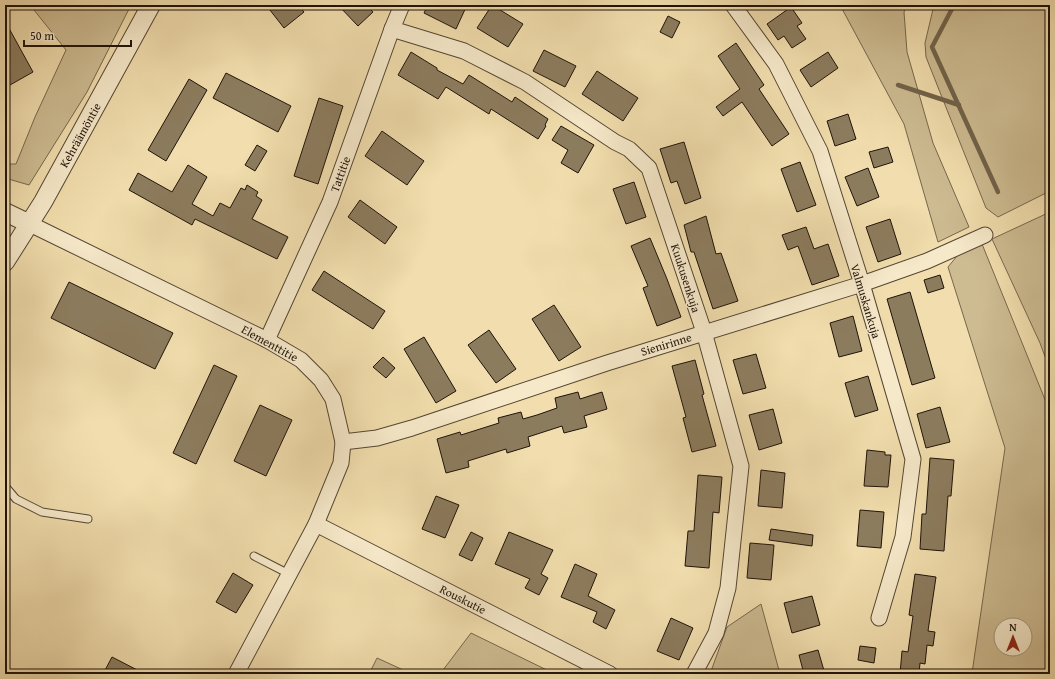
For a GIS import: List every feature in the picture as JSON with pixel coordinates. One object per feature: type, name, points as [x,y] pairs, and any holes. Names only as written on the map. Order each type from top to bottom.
[{"type":"street","name":"Kehräämöntie","points":[[5,262],[30,224],[151,5]]},
{"type":"street","name":"Tattitie","points":[[267,340],[330,202],[402,5]]},
{"type":"street","name":"Valmuskankuja","points":[[733,5],[776,64],[820,151],[862,284],[913,459],[903,537],[879,618]]},
{"type":"street","name":"Kuukusenkuja","points":[[392,29],[464,50],[525,82],[615,142],[629,149],[649,168],[704,332],[741,466],[728,588],[716,633],[694,674]]},
{"type":"street","points":[[5,212],[30,224]]},
{"type":"street","name":"Elementtitie","points":[[30,224],[267,340],[301,360],[321,380],[332,399],[343,442],[341,463],[316,524],[236,674]]},
{"type":"street","name":"Sienirinne","points":[[343,442],[377,438],[412,428],[607,363],[862,284],[927,261],[985,235]]},
{"type":"street","name":"Rouskutie","points":[[316,524],[610,674]]},
{"type":"lane","points":[[5,486],[16,499],[42,512],[88,520]]},
{"type":"lane","points":[[254,556],[289,574]]},
{"type":"shaded area","points":[[39,5],[131,5],[87,92],[29,185],[5,178],[5,164],[16,164],[35,117],[66,50],[34,10]]},
{"type":"shaded area","points":[[840,5],[907,5],[904,12],[907,52],[933,143],[969,227],[938,242],[904,124]]},
{"type":"shaded area","points":[[934,5],[1050,5],[1050,191],[998,217],[986,208],[926,57],[925,43]]},
{"type":"shaded area","points":[[1050,212],[1050,370],[1040,343],[992,239]]},
{"type":"shaded area","points":[[980,239],[1048,407],[1050,442],[1050,674],[971,674],[1005,448],[948,267],[962,250]]},
{"type":"shaded area","points":[[761,604],[780,674],[710,674],[727,627]]},
{"type":"shaded area","points":[[471,633],[555,674],[440,674]]},
{"type":"shaded area","points":[[377,658],[412,674],[369,674]]},
{"type":"building","points":[[266,5],[298,5],[304,12],[284,28]]},
{"type":"building","points":[[338,5],[366,5],[373,12],[358,26]]},
{"type":"building","points":[[428,5],[467,5],[456,29],[424,13]]},
{"type":"building","points":[[492,5],[523,24],[508,47],[477,28]]},
{"type":"building","points":[[791,7],[802,23],[797,26],[806,39],[792,48],[784,36],[778,40],[767,24]]},
{"type":"building","points":[[668,16],[680,22],[672,38],[660,32]]},
{"type":"building","points":[[5,21],[33,72],[10,85],[5,75]]},
{"type":"building","points":[[736,43],[764,85],[759,89],[789,134],[772,146],[742,102],[723,116],[716,107],[740,89],[718,56]]},
{"type":"building","points":[[544,50],[576,66],[565,87],[533,71]]},
{"type":"building","points":[[411,52],[437,68],[437,70],[463,84],[469,75],[512,102],[515,97],[548,119],[545,125],[546,126],[538,139],[491,109],[489,114],[446,87],[438,99],[398,75]]},
{"type":"building","points":[[828,52],[838,68],[811,87],[800,70]]},
{"type":"building","points":[[597,71],[638,98],[623,121],[582,94]]},
{"type":"building","points":[[226,73],[291,106],[278,132],[213,98]]},
{"type":"building","points":[[189,79],[207,90],[166,161],[148,150]]},
{"type":"building","points":[[319,98],[343,106],[318,184],[294,176]]},
{"type":"building","points":[[848,114],[856,139],[835,146],[827,121]]},
{"type":"building","points":[[561,126],[594,145],[578,173],[561,163],[568,150],[552,140]]},
{"type":"building","points":[[382,131],[424,161],[407,185],[365,156]]},
{"type":"building","points":[[684,142],[701,198],[685,204],[677,181],[671,183],[660,149]]},
{"type":"building","points":[[257,145],[267,151],[255,171],[245,165]]},
{"type":"building","points":[[888,147],[893,162],[874,168],[869,152]]},
{"type":"building","points":[[800,162],[816,205],[797,212],[781,169]]},
{"type":"building","points":[[188,165],[207,177],[192,204],[213,216],[220,203],[230,208],[241,188],[245,190],[247,185],[258,192],[256,196],[262,200],[252,219],[288,237],[277,259],[195,219],[192,225],[129,190],[138,173],[172,192]]},
{"type":"building","points":[[868,168],[879,197],[857,206],[845,177]]},
{"type":"building","points":[[634,182],[646,217],[626,224],[613,189]]},
{"type":"building","points":[[360,200],[397,227],[385,244],[348,217]]},
{"type":"building","points":[[706,216],[716,254],[721,253],[738,301],[713,309],[694,252],[691,252],[684,225]]},
{"type":"building","points":[[890,219],[901,254],[878,262],[866,227]]},
{"type":"building","points":[[806,227],[814,249],[828,244],[839,276],[812,285],[798,246],[788,250],[782,235]]},
{"type":"building","points":[[650,238],[681,317],[657,326],[643,288],[648,286],[631,246]]},
{"type":"building","points":[[324,271],[385,311],[373,329],[312,290]]},
{"type":"building","points":[[940,275],[944,288],[928,293],[924,280]]},
{"type":"building","points":[[69,282],[173,333],[155,369],[51,318]]},
{"type":"building","points":[[910,292],[935,378],[912,385],[887,299]]},
{"type":"building","points":[[554,305],[581,347],[559,361],[532,319]]},
{"type":"building","points":[[853,316],[862,351],[839,357],[830,323]]},
{"type":"building","points":[[489,330],[516,369],[496,383],[468,345]]},
{"type":"building","points":[[424,337],[456,391],[436,403],[404,349]]},
{"type":"building","points":[[756,354],[766,388],[743,394],[733,360]]},
{"type":"building","points":[[383,357],[395,368],[386,378],[373,367]]},
{"type":"building","points":[[695,360],[704,394],[702,395],[716,446],[692,452],[683,418],[686,417],[672,366]]},
{"type":"building","points":[[214,365],[237,376],[196,464],[173,453]]},
{"type":"building","points":[[868,376],[878,410],[855,417],[845,383]]},
{"type":"building","points":[[578,392],[580,399],[602,392],[607,409],[584,416],[587,427],[564,433],[562,426],[528,437],[530,446],[507,453],[506,449],[468,461],[469,467],[446,473],[437,439],[460,432],[461,435],[499,423],[498,418],[521,412],[523,419],[537,415],[557,408],[555,398]]},
{"type":"building","points":[[260,405],[292,420],[266,476],[234,461]]},
{"type":"building","points":[[940,407],[950,442],[926,448],[917,414]]},
{"type":"building","points":[[773,409],[782,443],[759,450],[749,415]]},
{"type":"building","points":[[867,450],[885,452],[885,455],[891,455],[888,487],[864,486]]},
{"type":"building","points":[[930,458],[954,460],[951,496],[948,496],[944,551],[920,549],[922,514],[926,514]]},
{"type":"building","points":[[761,470],[785,473],[782,508],[758,506]]},
{"type":"building","points":[[698,475],[722,477],[719,513],[713,512],[709,568],[685,566],[688,531],[694,531]]},
{"type":"building","points":[[436,496],[459,505],[445,538],[422,529]]},
{"type":"building","points":[[860,510],[884,512],[881,548],[857,546]]},
{"type":"building","points":[[771,529],[813,535],[812,546],[769,540]]},
{"type":"building","points":[[471,532],[483,538],[472,561],[459,555]]},
{"type":"building","points":[[509,532],[553,550],[541,574],[548,578],[539,595],[525,588],[530,579],[495,564]]},
{"type":"building","points":[[750,543],[774,545],[771,580],[747,578]]},
{"type":"building","points":[[575,564],[597,574],[588,596],[615,610],[606,629],[593,622],[597,612],[561,597]]},
{"type":"building","points":[[233,573],[253,585],[236,613],[216,602]]},
{"type":"building","points":[[915,574],[936,577],[928,631],[935,632],[933,646],[927,645],[925,664],[920,663],[919,674],[900,674],[902,651],[908,652],[913,616],[909,615]]},
{"type":"building","points":[[812,596],[820,625],[792,633],[784,603]]},
{"type":"building","points":[[671,618],[693,628],[679,660],[657,651]]},
{"type":"building","points":[[860,646],[876,648],[874,663],[858,660]]},
{"type":"building","points":[[818,650],[825,674],[804,674],[799,655]]},
{"type":"building","points":[[112,657],[145,674],[103,674]]},
{"type":"waterway","points":[[954,5],[932,47],[998,192]]},
{"type":"waterway","points":[[898,85],[959,105]]}]
